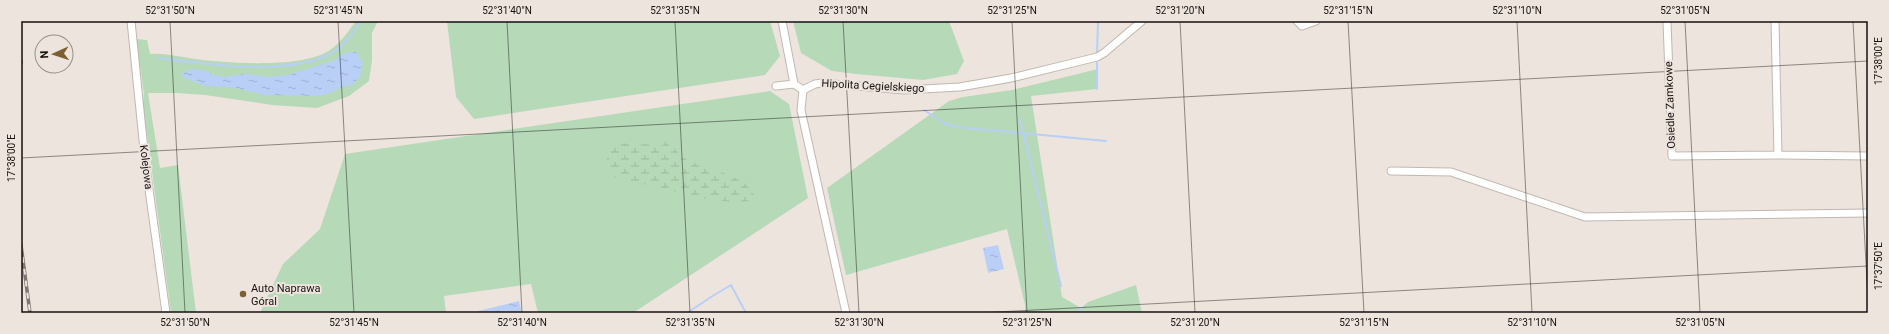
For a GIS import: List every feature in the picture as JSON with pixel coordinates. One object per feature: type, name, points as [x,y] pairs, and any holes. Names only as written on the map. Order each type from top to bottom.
[{"type":"street","name":"Kolejowa","points":[[131,21],[145,160],[166,313]]},
{"type":"street","points":[[782,21],[794,84]]},
{"type":"street","name":"Hipolita Cegielskiego","points":[[803,90],[815,84],[822,83],[904,90],[960,87],[1011,78],[1097,57],[1104,53],[1142,21]]},
{"type":"street","points":[[1297,21],[1302,26],[1316,21]]},
{"type":"street","name":"Osiedle Zamkowe","points":[[1667,21],[1672,156],[1868,156]]},
{"type":"street","points":[[1775,21],[1778,155]]},
{"type":"street","points":[[776,86],[794,84],[803,90],[801,110],[846,313]]},
{"type":"street","points":[[1390,171],[1451,172],[1585,217],[1868,213]]},
{"type":"green space","points":[[356,21],[378,21],[372,33],[372,60],[369,81],[349,96],[317,108],[272,105],[205,95],[148,93],[160,168],[178,165],[196,313],[171,313],[143,104],[144,93],[136,39],[147,40],[150,54],[226,62],[284,62],[318,56],[330,50],[341,40]]},
{"type":"green space","points":[[447,21],[770,21],[780,56],[765,75],[474,119],[456,97]]},
{"type":"green space","points":[[793,21],[949,21],[964,61],[957,74],[923,80],[832,71],[801,53]]},
{"type":"green space","points":[[1098,69],[1097,89],[1031,96],[1062,297],[1081,308],[1088,302],[1136,285],[1142,313],[1025,313],[1025,305],[1007,229],[846,275],[827,188],[949,101],[963,97],[1012,90]]},
{"type":"green space","points":[[770,91],[789,104],[808,198],[633,313],[538,313],[531,284],[444,296],[446,313],[260,313],[283,264],[320,229],[345,154]]},
{"type":"green space","points":[[667,132],[681,156],[737,179],[753,192],[756,201],[731,202],[699,198],[659,187],[619,180],[607,170],[607,148],[611,143],[664,145]]},
{"type":"water","points":[[356,52],[363,63],[360,77],[352,85],[342,87],[333,92],[319,96],[264,95],[236,88],[205,86],[182,77],[183,72],[193,69],[207,71],[213,75],[224,77],[246,74],[268,77],[288,75],[335,60],[342,54]]},
{"type":"water","points":[[998,245],[1004,269],[988,273],[983,248]]},
{"type":"water","points":[[519,301],[522,313],[479,313],[478,311]]},
{"type":"waterway","points":[[159,58],[223,65],[270,67],[292,65],[313,61],[335,51],[347,40],[361,21]]},
{"type":"waterway","points":[[1097,54],[1098,21]]},
{"type":"waterway","points":[[1097,58],[1097,89]]},
{"type":"waterway","points":[[924,110],[944,123],[956,127],[1106,141]]},
{"type":"waterway","points":[[1020,120],[1061,286]]},
{"type":"waterway","points":[[687,313],[731,285],[746,313]]},
{"type":"waterway","points":[[1081,308],[1081,313]]},
{"type":"railway","points":[[21,245],[30,313]]},
{"type":"place","name":"Auto Naprawa Góral","points":[[243,294]]}]
